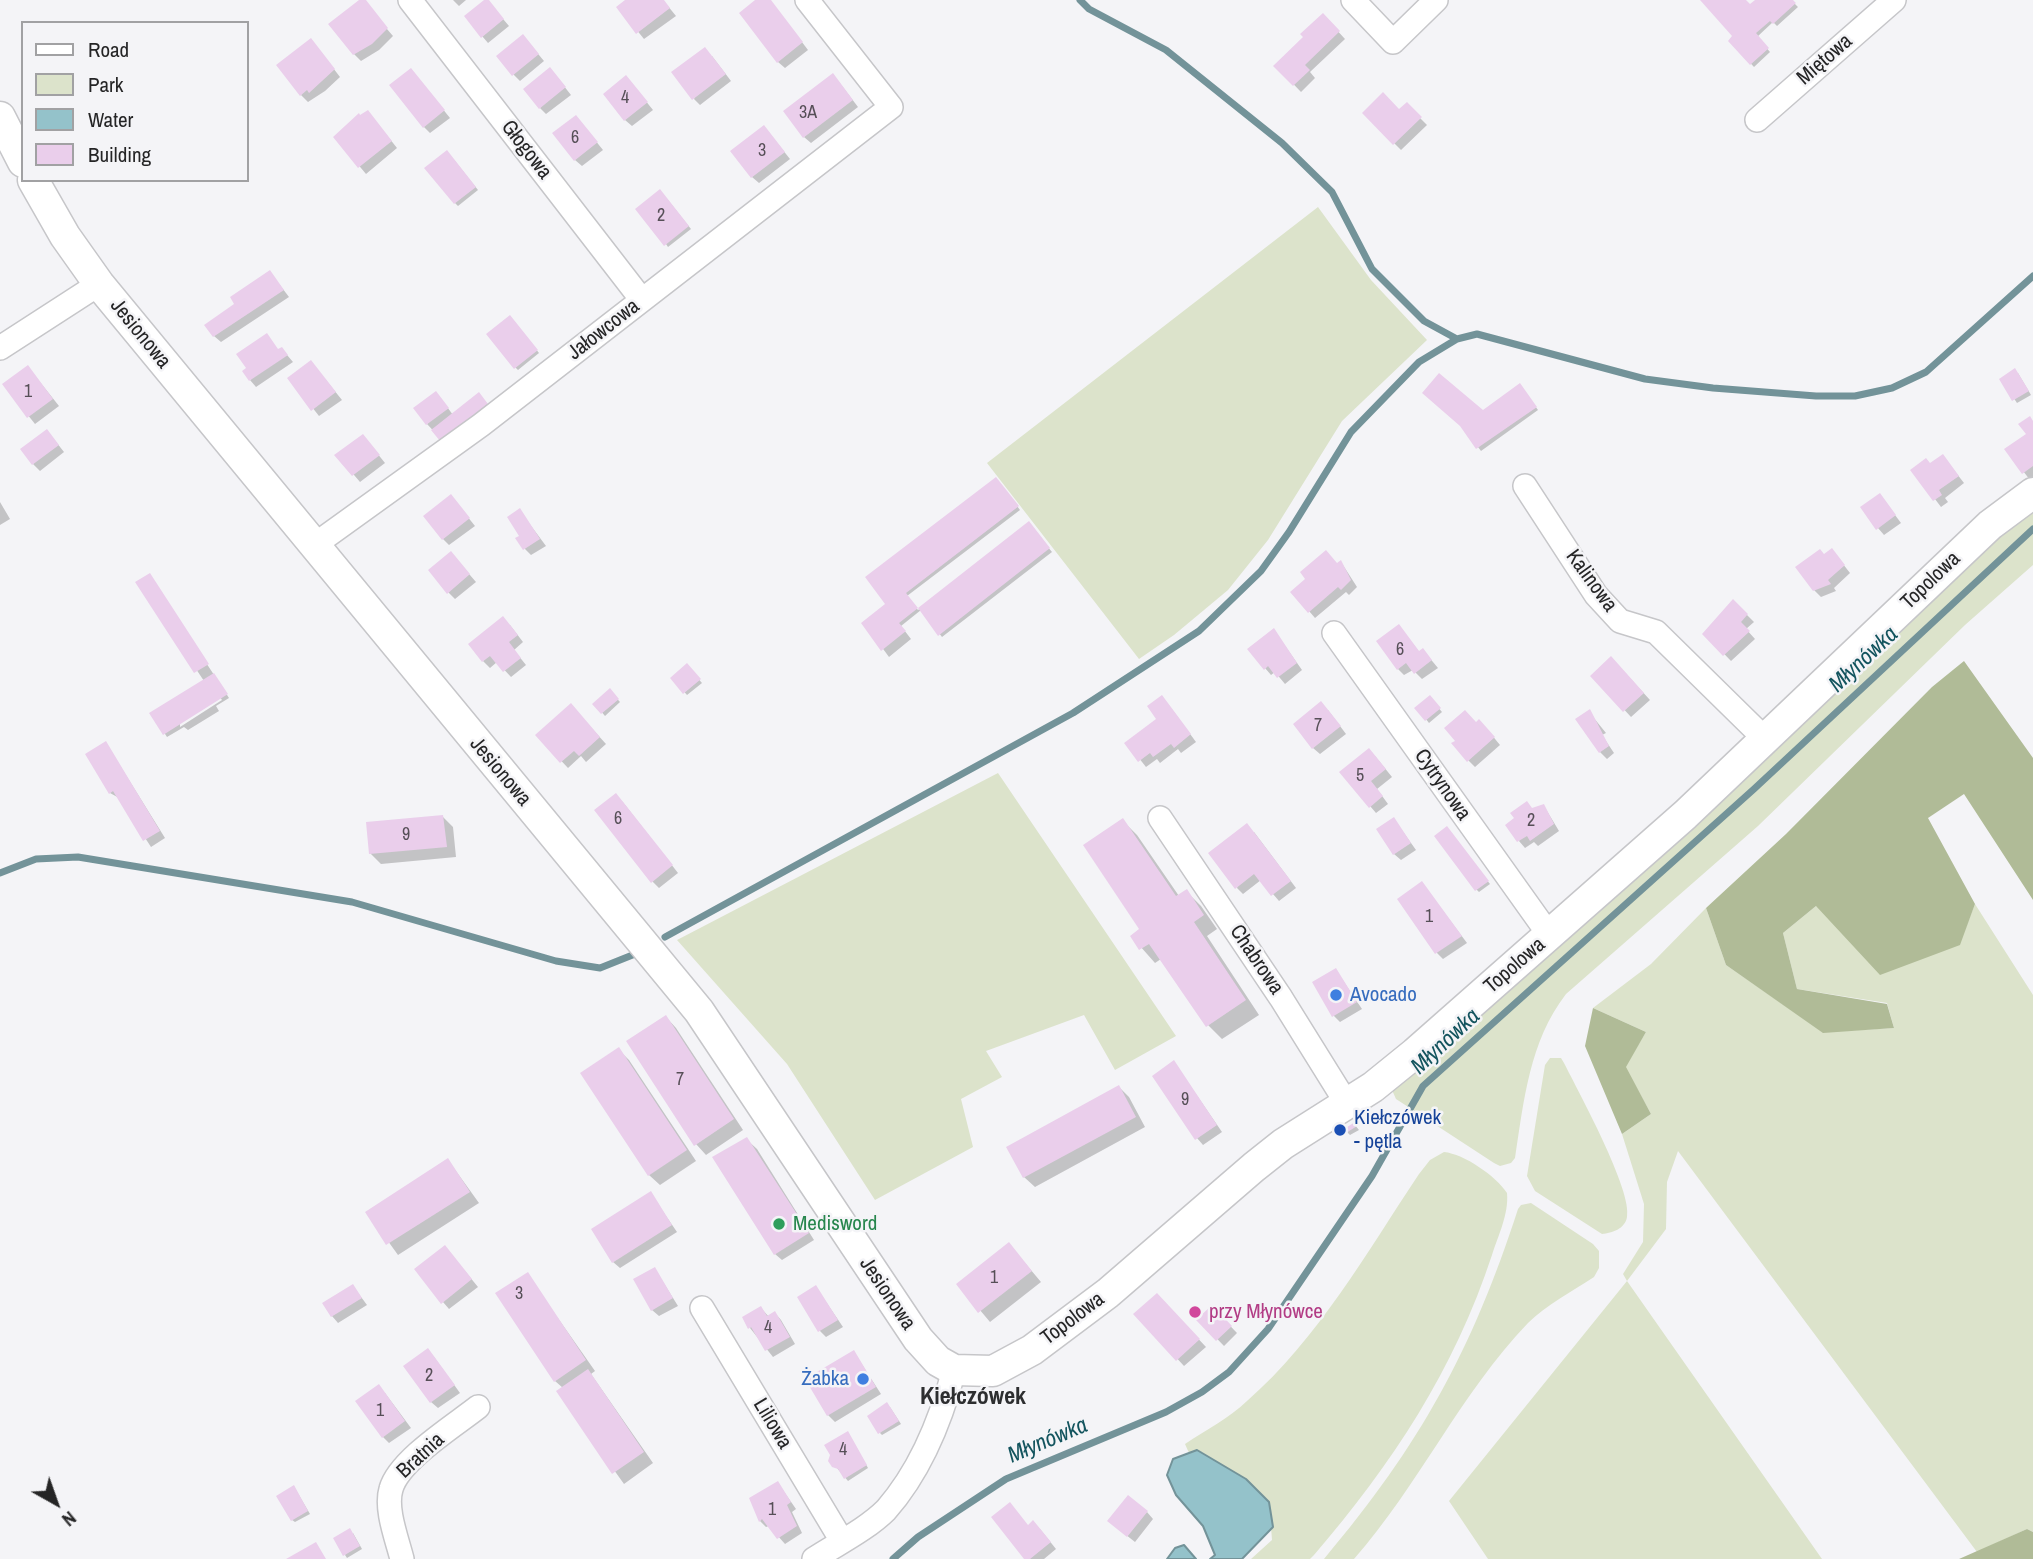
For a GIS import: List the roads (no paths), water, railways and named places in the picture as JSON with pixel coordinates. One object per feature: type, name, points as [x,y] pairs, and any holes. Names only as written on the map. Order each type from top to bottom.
[{"type":"street","name":"Głogowa","points":[[410,0],[642,300]]},
{"type":"street","name":"Jałowcowa","points":[[313,546],[481,425],[891,107],[807,0]]},
{"type":"street","points":[[1353,0],[1393,42],[1436,0]]},
{"type":"street","name":"Miętowa","points":[[1757,120],[1894,0]]},
{"type":"street","points":[[0,117],[21,158]]},
{"type":"street","name":"Jesionowa","points":[[34,182],[65,236],[99,284],[699,1011],[918,1339],[938,1361],[954,1370]]},
{"type":"street","points":[[0,348],[99,284]]},
{"type":"street","name":"Kalinowa","points":[[1525,486],[1596,594],[1620,621],[1656,632],[1766,740]]},
{"type":"street","name":"Topolowa","points":[[954,1370],[993,1371],[1032,1350],[1150,1259],[1254,1167],[1395,1070],[1550,936],[1766,740],[1990,525],[2033,493]]},
{"type":"street","name":"Cytrynowa","points":[[1334,633],[1550,936]]},
{"type":"street","name":"Chabrowa","points":[[1160,818],[1281,998],[1347,1104]]},
{"type":"street","name":"Liliowa","points":[[702,1308],[842,1541]]},
{"type":"street","points":[[814,1559],[884,1511],[911,1475],[941,1421],[954,1370]]},
{"type":"street","name":"Bratnia","points":[[402,1559],[391,1511],[390,1490],[400,1470],[478,1407]]},
{"type":"water","points":[[1197,1450],[1246,1479],[1269,1502],[1273,1527],[1242,1559],[1210,1559],[1215,1555],[1203,1526],[1176,1495],[1167,1475],[1173,1459]]},
{"type":"water","points":[[1184,1545],[1196,1559],[1167,1559],[1175,1548]]},
{"type":"waterway","points":[[1080,0],[1089,9],[1166,50],[1282,143],[1332,192],[1372,269],[1424,321],[1457,339]]},
{"type":"waterway","points":[[665,937],[1073,713],[1199,631],[1261,571],[1289,532],[1351,432],[1419,362],[1457,339],[1477,334],[1645,379],[1713,388],[1816,396],[1855,396],[1892,388],[1926,372],[2033,276]]},
{"type":"waterway","name":"Młynówka","points":[[893,1559],[918,1537],[1006,1479],[1166,1412],[1202,1392],[1229,1372],[1268,1329],[1372,1176],[1423,1086],[1754,789],[2033,529]]},
{"type":"waterway","points":[[0,873],[36,859],[78,857],[352,902],[556,961],[600,968],[635,954]]},
{"type":"place","name":"Avocado","points":[[1336,995]]},
{"type":"place","name":"Kiełczówek - pętla","points":[[1340,1130]]},
{"type":"place","name":"Medisword","points":[[779,1224]]},
{"type":"place","name":"przy Młynówce","points":[[1195,1312]]},
{"type":"place","name":"Żabka","points":[[863,1379]]},
{"type":"district","name":"Kiełczówek","points":[[973,1398]]}]
